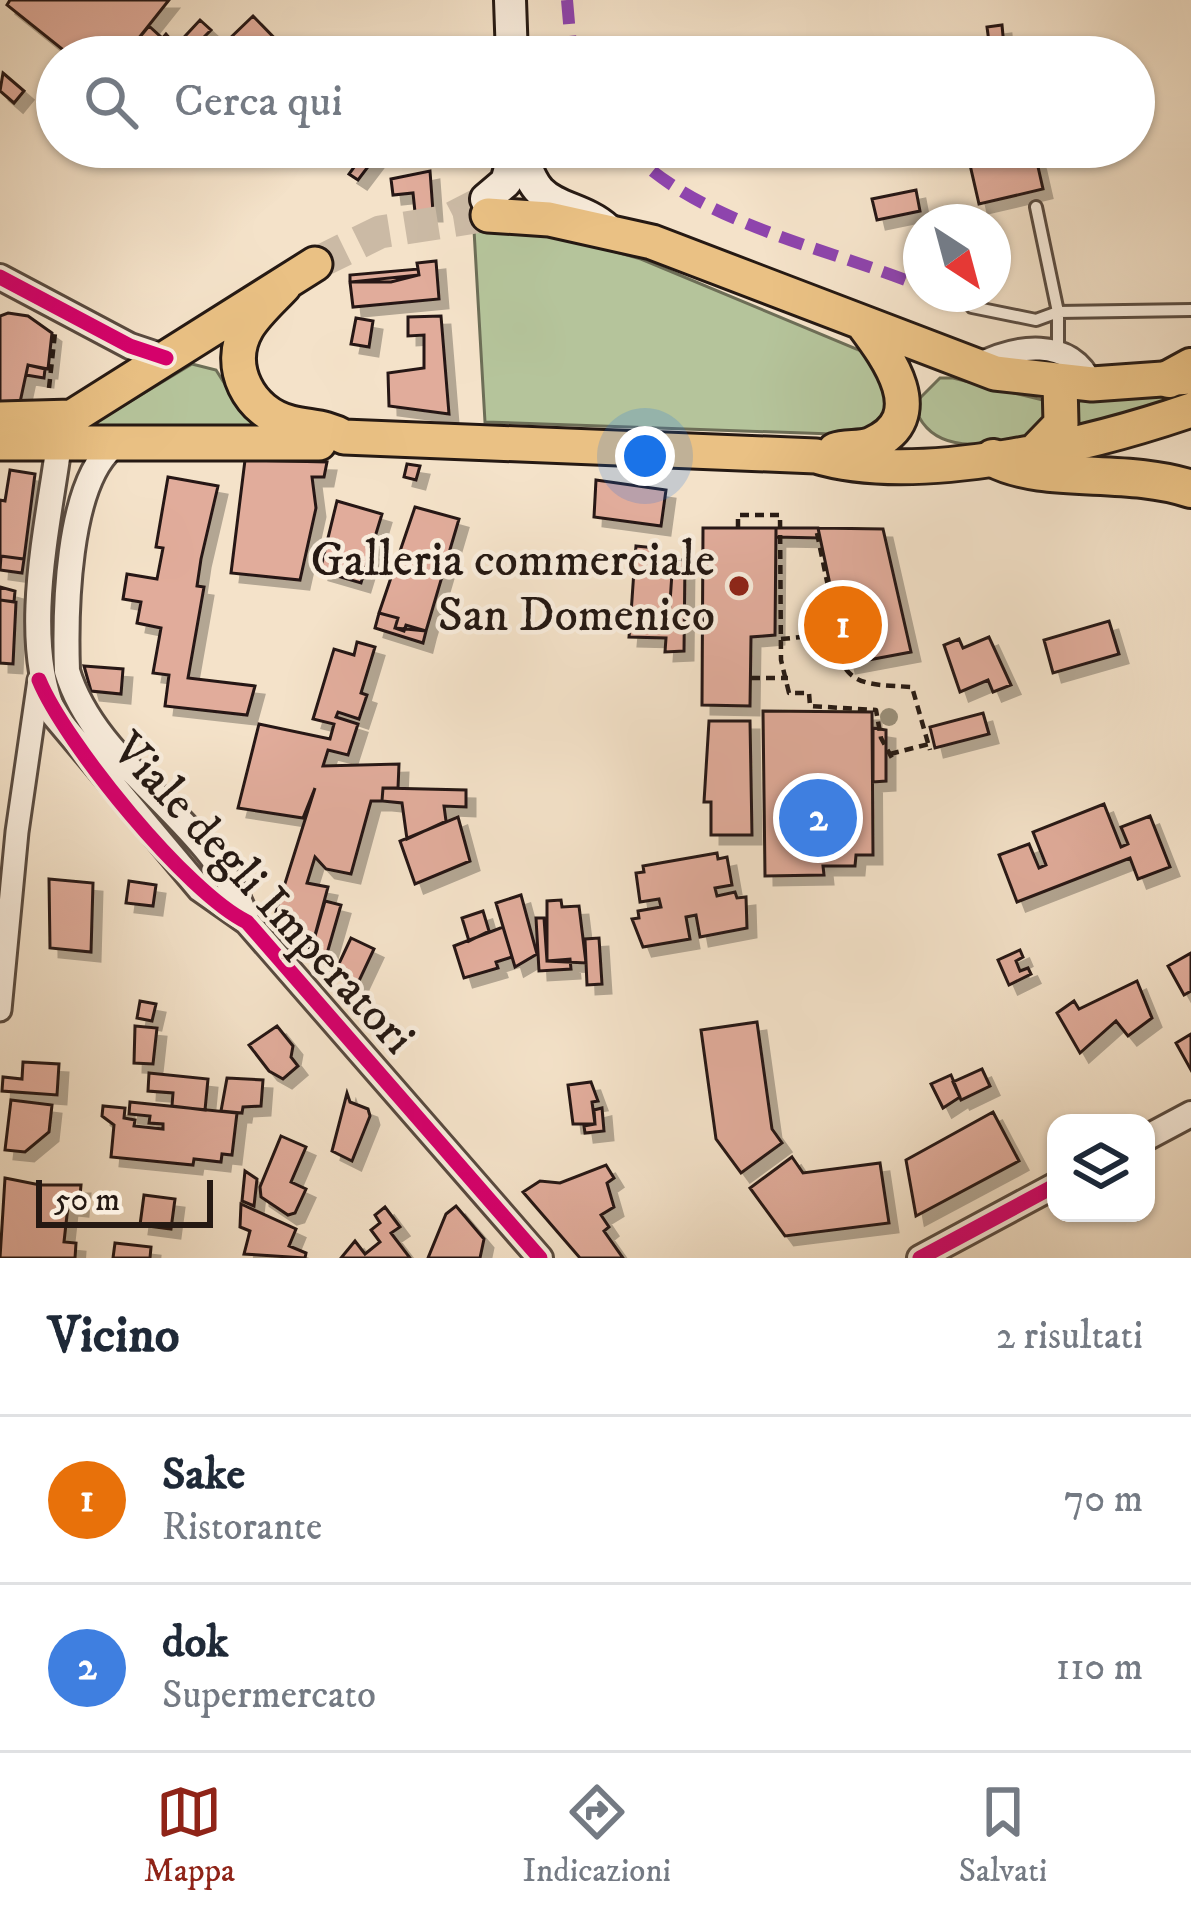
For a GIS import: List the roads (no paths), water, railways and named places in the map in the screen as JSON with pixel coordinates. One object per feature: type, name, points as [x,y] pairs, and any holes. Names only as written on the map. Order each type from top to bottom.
[{"type":"highway","points":[[993,458],[1018,471],[1139,476],[1191,489]]},
{"type":"main road","points":[[509,0],[511,36]]},
{"type":"main road","points":[[510,168],[487,207],[607,229],[975,366],[1184,374]]},
{"type":"main road","points":[[528,168],[538,189],[554,201],[588,211],[607,229]]},
{"type":"main road","points":[[0,443],[50,432],[315,264]]},
{"type":"main road","points":[[284,286],[247,328],[237,354],[240,377],[262,409],[289,423],[322,425],[344,436]]},
{"type":"main road","points":[[0,419],[112,447],[322,443],[344,436],[816,456],[871,446],[896,420],[903,390],[899,375],[863,324]]},
{"type":"main road","points":[[1033,453],[1061,424],[1070,372]]},
{"type":"main road","points":[[816,456],[841,464],[993,458],[1099,442],[1191,410]]},
{"type":"street","points":[[0,277],[57,310],[166,358]]},
{"type":"street","points":[[0,1010],[17,832],[40,680],[50,432]]},
{"type":"street","name":"Viale degli Imperatori","points":[[112,447],[91,470],[78,518],[67,671],[73,692],[112,748],[222,873],[247,922]]},
{"type":"street","name":"Viale degli Imperatori","points":[[40,680],[63,728],[200,889],[247,922],[540,1258]]},
{"type":"street","points":[[31,753],[63,728],[112,748]]},
{"type":"street","points":[[1155,1133],[1191,1114]]},
{"type":"street","points":[[920,1258],[1047,1190]]},
{"type":"lane","points":[[1036,207],[1070,372]]},
{"type":"lane","points":[[997,312],[1036,320],[1058,312],[1191,310]]},
{"type":"tunnel","points":[[453,216],[486,199]]},
{"type":"tunnel","points":[[315,264],[380,232],[488,215]]},
{"type":"place","name":"Galleria commerciale San Domenico","points":[[739,586]]},
{"type":"place","name":"Sake","points":[[843,625]]},
{"type":"place","name":"dok","points":[[818,818]]}]
